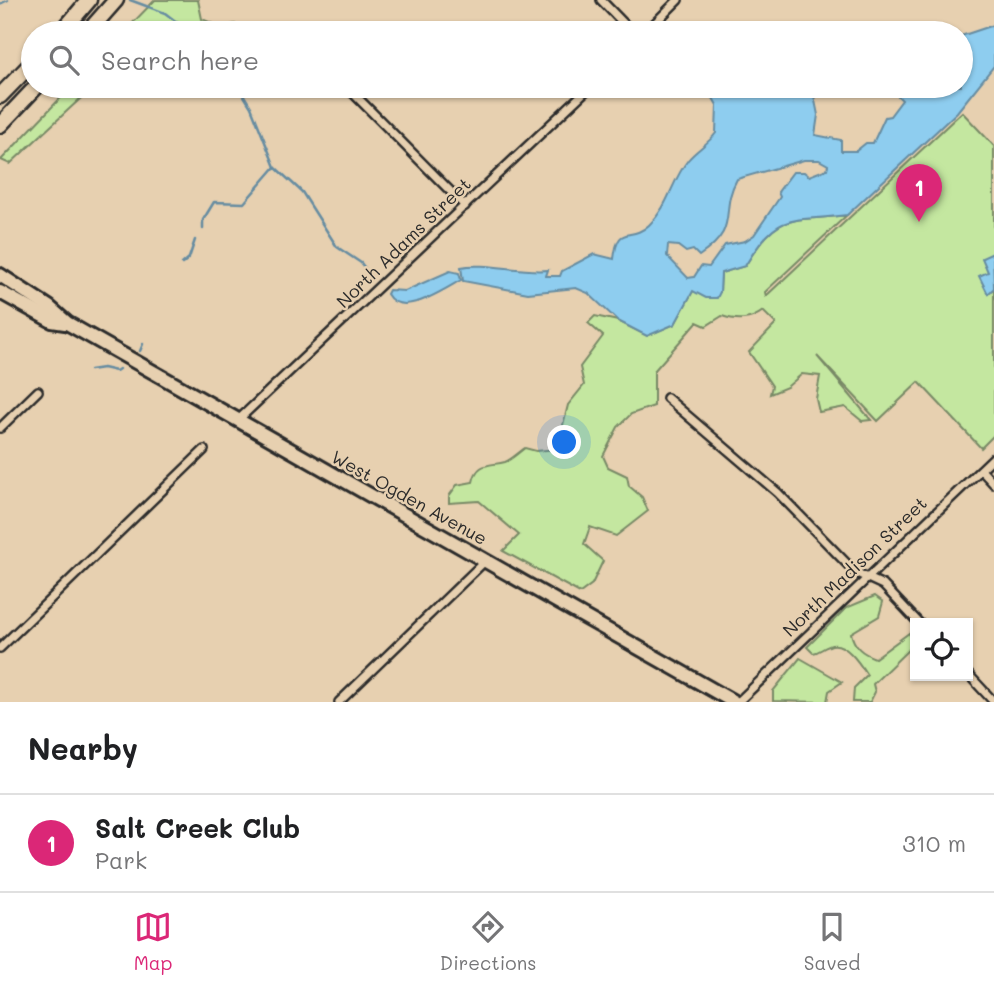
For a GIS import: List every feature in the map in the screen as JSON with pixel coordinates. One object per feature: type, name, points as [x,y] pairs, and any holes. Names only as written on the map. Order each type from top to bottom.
[{"type":"highway","points":[[71,21],[89,0]]},
{"type":"highway","points":[[98,21],[116,0]]},
{"type":"highway","points":[[0,96],[21,74]]},
{"type":"highway","points":[[0,125],[26,98]]},
{"type":"main road","name":"West Ogden Avenue","points":[[0,275],[49,307],[67,323],[736,702]]},
{"type":"main road","name":"West Ogden Avenue","points":[[0,292],[52,321],[67,323]]},
{"type":"street","points":[[601,0],[621,21]]},
{"type":"street","points":[[657,21],[678,0]]},
{"type":"street","points":[[358,98],[465,206]]},
{"type":"street","name":"North Adams Street","points":[[237,421],[578,98]]},
{"type":"street","points":[[0,428],[38,391]]},
{"type":"street","points":[[667,398],[778,493],[855,572],[883,585],[914,618]]},
{"type":"street","points":[[0,648],[204,450]]},
{"type":"street","name":"North Madison Street","points":[[736,702],[994,457]]},
{"type":"street","points":[[981,470],[994,484]]},
{"type":"street","points":[[339,702],[485,561]]},
{"type":"street","points":[[973,679],[994,702]]},
{"type":"green space","points":[[155,0],[198,0],[202,19],[207,21],[135,21]]},
{"type":"green space","points":[[60,98],[81,98],[10,164],[1,160]]},
{"type":"green space","points":[[962,112],[994,146],[994,435],[981,448],[919,382],[878,421],[817,356],[871,420],[862,421],[845,407],[819,412],[816,399],[820,376],[802,374],[787,387],[770,394],[772,386],[749,352],[776,324],[763,311],[743,319],[722,316],[706,326],[697,322],[654,371],[654,406],[631,414],[618,427],[603,456],[608,467],[627,476],[629,486],[642,497],[648,511],[616,536],[590,527],[584,544],[603,561],[592,584],[580,593],[503,551],[519,535],[479,501],[449,503],[449,496],[457,485],[473,482],[477,471],[484,466],[507,461],[525,448],[536,451],[557,449],[568,405],[584,385],[580,367],[603,336],[588,323],[595,316],[618,321],[647,336],[675,324],[693,291],[720,292],[721,273],[745,266],[767,235],[777,227],[787,222],[847,215],[765,292],[766,296]]},
{"type":"green space","points":[[875,596],[883,602],[879,616],[851,633],[856,646],[875,658],[910,635],[910,648],[873,684],[875,692],[870,702],[853,702],[854,688],[867,675],[846,649],[835,645],[813,653],[807,647],[846,608]]},
{"type":"green space","points":[[800,658],[842,682],[829,691],[827,702],[773,701],[773,691]]},
{"type":"water","points":[[994,25],[994,66],[973,92],[973,32]]},
{"type":"water","points":[[713,98],[814,98],[818,115],[815,135],[841,140],[841,151],[856,151],[866,143],[873,143],[885,117],[890,116],[902,100],[900,98],[968,98],[957,112],[847,215],[787,222],[777,227],[767,235],[745,266],[721,273],[717,298],[706,298],[693,291],[675,324],[647,336],[618,321],[588,293],[576,288],[528,293],[463,281],[461,267],[548,270],[546,276],[560,276],[562,271],[594,254],[614,259],[618,241],[626,235],[642,230],[656,218],[688,160],[716,133],[717,105]],"holes":[[[804,160],[819,160],[828,165],[827,169],[809,176],[804,172],[793,172],[778,192],[780,197],[754,235],[745,241],[725,245],[709,267],[701,266],[694,277],[688,278],[667,256],[668,245],[678,246],[686,252],[693,250],[699,256],[712,246],[725,228],[729,201],[737,179]]]},
{"type":"water","points":[[993,253],[994,288],[988,294],[979,276],[988,272],[982,258]]},
{"type":"water","points":[[450,271],[459,273],[461,280],[422,300],[402,304],[393,301],[387,294],[389,290],[405,291]]},
{"type":"waterway","points":[[0,4],[8,0]]},
{"type":"waterway","points":[[130,0],[165,13],[175,21]]},
{"type":"waterway","points":[[245,98],[275,167],[302,192],[337,247],[361,263],[372,278]]},
{"type":"waterway","points":[[203,229],[203,220],[214,202],[244,203],[275,167]]},
{"type":"waterway","points":[[182,264],[189,258],[195,240]]},
{"type":"waterway","points":[[140,351],[143,344]]},
{"type":"waterway","points":[[90,370],[119,369]]},
{"type":"place","name":"Salt Creek Club","points":[[919,222]]}]
